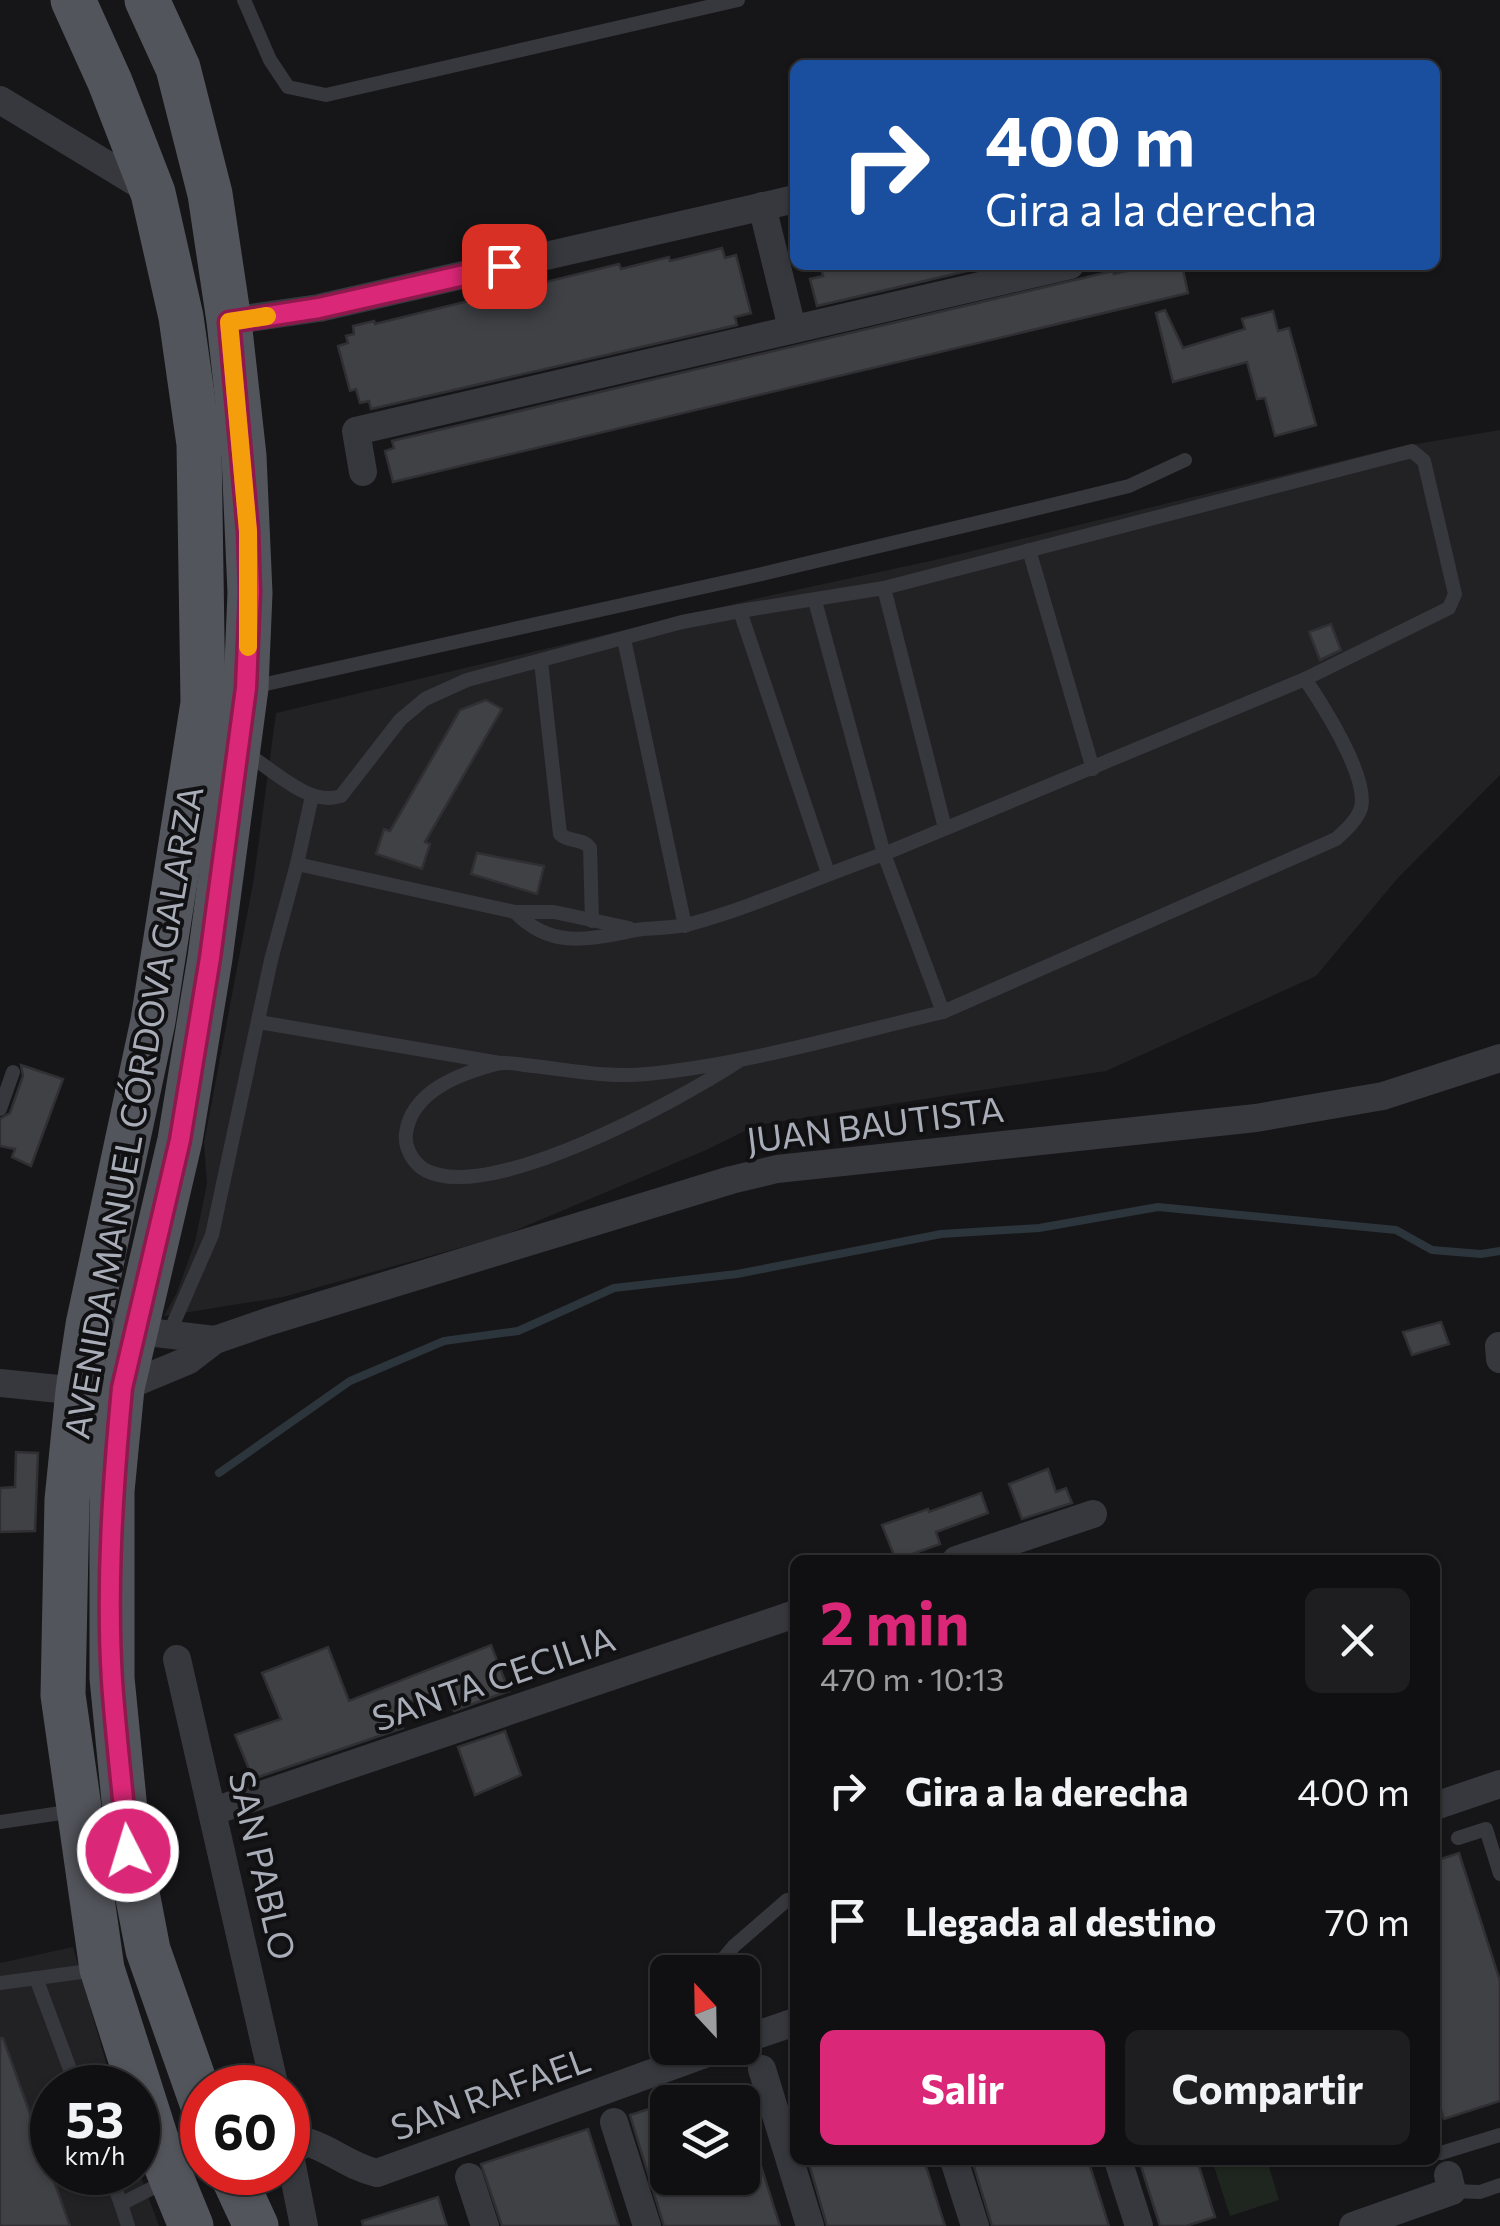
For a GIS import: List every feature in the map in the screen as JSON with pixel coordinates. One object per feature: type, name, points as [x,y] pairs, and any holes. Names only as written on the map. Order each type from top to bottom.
[{"type":"main road","name":"AVENIDA MANUEL CÓRDOVA GALARZA","points":[[73,0],[153,193],[181,317],[200,444],[203,704],[153,1021],[88,1325],[78,1391],[67,1500],[63,1695],[102,1969],[158,2148],[192,2226]]},
{"type":"main road","name":"AVENIDA MANUEL CÓRDOVA GALARZA","points":[[147,0],[178,68],[210,194],[229,322],[250,592],[246,688],[210,958],[152,1334],[122,1388],[112,1491],[112,1678],[128,1851],[148,1950],[189,2065]]},
{"type":"main road","points":[[242,2195],[256,2226]]},
{"type":"street","points":[[0,100],[153,193]]},
{"type":"street","points":[[229,322],[319,308],[790,200]]},
{"type":"street","points":[[762,206],[792,328]]},
{"type":"street","points":[[362,472],[356,432],[1048,270]]},
{"type":"street","name":"JUAN BAUTISTA","points":[[0,1383],[78,1391],[122,1388],[189,1360],[215,1340],[777,1169],[1256,1118],[1382,1096],[1500,1058]]},
{"type":"street","name":"JUAN BAUTISTA","points":[[88,1325],[215,1340]]},
{"type":"street","points":[[971,1555],[1093,1514]]},
{"type":"street","name":"SANTA CECILIA","points":[[214,1811],[790,1616]]},
{"type":"street","name":"SAN PABLO","points":[[178,1659],[270,2065]]},
{"type":"street","points":[[1440,1804],[1500,1784]]},
{"type":"street","points":[[760,2034],[790,2024]]},
{"type":"street","name":"SAN RAFAEL","points":[[310,2143],[326,2148],[350,2166],[376,2174],[675,2065]]},
{"type":"street","points":[[762,2069],[790,2161]]},
{"type":"street","points":[[614,2122],[647,2226]]},
{"type":"street","points":[[791,2165],[810,2226]]},
{"type":"street","points":[[956,2165],[974,2226]]},
{"type":"street","points":[[1120,2165],[1139,2226]]},
{"type":"street","points":[[1353,2226],[1444,2166]]},
{"type":"street","points":[[469,2177],[484,2226]]},
{"type":"street","points":[[298,2195],[304,2226]]},
{"type":"lane","points":[[244,0],[270,60],[288,87],[326,95],[689,6],[738,0]]},
{"type":"lane","points":[[237,749],[312,796],[328,800],[342,796],[400,720],[424,699],[467,680],[740,611],[884,588],[1412,451],[1424,461],[1455,594],[1450,608],[1305,679],[1093,770],[884,854],[828,872],[770,900],[685,926],[599,938],[562,937],[532,929],[515,912]]},
{"type":"lane","points":[[246,688],[1044,507],[1130,486],[1185,460]]},
{"type":"lane","points":[[1029,550],[1093,770]]},
{"type":"lane","points":[[884,588],[945,828]]},
{"type":"lane","points":[[815,601],[884,854],[943,1012]]},
{"type":"lane","points":[[740,611],[828,872]]},
{"type":"lane","points":[[624,639],[685,926]]},
{"type":"lane","points":[[541,662],[560,834],[566,839],[583,841],[590,848],[592,921]]},
{"type":"lane","points":[[259,1022],[500,1062],[620,1076],[739,1061],[943,1012],[1336,838],[1350,826],[1361,807],[1360,788],[1329,713],[1305,679]]},
{"type":"lane","points":[[152,1334],[212,1236],[271,960],[312,796]]},
{"type":"lane","points":[[297,864],[515,912],[554,912],[641,930]]},
{"type":"lane","points":[[500,1062],[430,1090],[410,1114],[404,1139],[415,1164],[440,1178],[507,1169],[622,1128],[739,1061]]},
{"type":"lane","points":[[0,1110],[13,1072]]},
{"type":"lane","points":[[0,1822],[80,1810]]},
{"type":"lane","points":[[1458,1838],[1486,1830],[1500,1874]]},
{"type":"lane","points":[[726,1955],[787,1900]]},
{"type":"lane","points":[[0,1983],[102,1969]]},
{"type":"lane","points":[[36,1978],[68,2065]]},
{"type":"lane","points":[[1500,2135],[1444,2166],[1480,2192],[1500,2185]]},
{"type":"lane","points":[[120,2204],[171,2178]]},
{"type":"lane","points":[[117,2195],[128,2226]]},
{"type":"shaded area","points":[[1500,430],[1500,775],[1397,879],[1316,976],[1106,1071],[757,1125],[502,1236],[283,1297],[164,1316],[195,1242],[207,1184],[204,1143],[254,878],[276,713],[935,560],[1398,447]]},
{"type":"shaded area","points":[[73,1947],[107,2065],[30,2065],[30,2195],[148,2195],[159,2226],[0,2226],[0,1963]]},
{"type":"shaded area","points":[[1214,2165],[1268,2165],[1279,2200],[1230,2216]]},
{"type":"building","points":[[722,248],[725,258],[736,255],[751,313],[735,317],[737,325],[371,409],[369,401],[360,403],[356,389],[350,391],[338,346],[348,343],[346,336],[354,334],[353,326],[374,321],[375,324],[619,264],[621,269]]},
{"type":"building","points":[[821,270],[972,270],[817,306],[810,279],[823,276]]},
{"type":"building","points":[[1183,270],[1188,293],[393,482],[385,451],[394,448],[392,441],[1113,271],[1114,274]]},
{"type":"building","points":[[1165,310],[1183,348],[1245,329],[1242,319],[1273,311],[1278,331],[1289,328],[1316,425],[1275,436],[1265,398],[1257,399],[1247,362],[1173,382],[1156,313]]},
{"type":"building","points":[[1331,624],[1341,650],[1320,660],[1309,632]]},
{"type":"building","points":[[486,700],[502,709],[425,842],[430,844],[422,869],[376,854],[384,829],[390,831],[460,710]]},
{"type":"building","points":[[477,853],[544,866],[537,894],[471,874]]},
{"type":"building","points":[[21,1065],[63,1079],[31,1166],[12,1157],[15,1149],[0,1146],[0,1119],[10,1113],[23,1076]]},
{"type":"building","points":[[1441,1322],[1449,1344],[1412,1355],[1403,1332]]},
{"type":"building","points":[[16,1452],[38,1453],[35,1531],[0,1532],[0,1488],[15,1487]]},
{"type":"building","points":[[1048,1469],[1056,1492],[1066,1488],[1072,1503],[1022,1519],[1009,1484]]},
{"type":"building","points":[[981,1493],[988,1513],[936,1532],[940,1544],[910,1555],[894,1555],[882,1525],[928,1509],[929,1512]]},
{"type":"building","points":[[491,1645],[509,1691],[454,1711],[445,1688],[395,1708],[403,1728],[253,1779],[235,1735],[281,1719],[262,1673],[328,1647],[349,1701]]},
{"type":"building","points":[[505,1731],[521,1775],[475,1795],[458,1747]]},
{"type":"building","points":[[1459,1853],[1500,1981],[1500,2101],[1444,2119],[1440,2107],[1440,1859]]},
{"type":"building","points":[[3,2038],[30,2114],[30,2195],[59,2195],[70,2226],[0,2226]]},
{"type":"building","points":[[650,2109],[650,2180],[630,2115]]},
{"type":"building","points":[[588,2129],[619,2226],[502,2226],[481,2164]]},
{"type":"building","points":[[760,2163],[780,2226],[664,2226],[655,2195],[760,2195]]},
{"type":"building","points":[[809,2165],[926,2165],[945,2226],[827,2226]]},
{"type":"building","points":[[974,2165],[1090,2165],[1109,2226],[992,2226]]},
{"type":"building","points":[[1141,2165],[1199,2165],[1215,2217],[1186,2226],[1160,2226]]},
{"type":"building","points":[[438,2197],[447,2226],[363,2226],[362,2221]]},
{"type":"waterway","points":[[219,1473],[350,1381],[444,1341],[518,1331],[614,1288],[737,1274],[941,1234],[1039,1228],[1158,1207],[1396,1230],[1432,1250],[1481,1254],[1500,1251]]},
{"type":"slow traffic","points":[[248,647],[250,592],[244,456],[229,322],[267,316]]},
{"type":"route","points":[[128,1851],[112,1678],[112,1491],[122,1388],[180,1140],[210,958],[246,688],[248,531],[229,322],[319,308],[504,266]]}]
